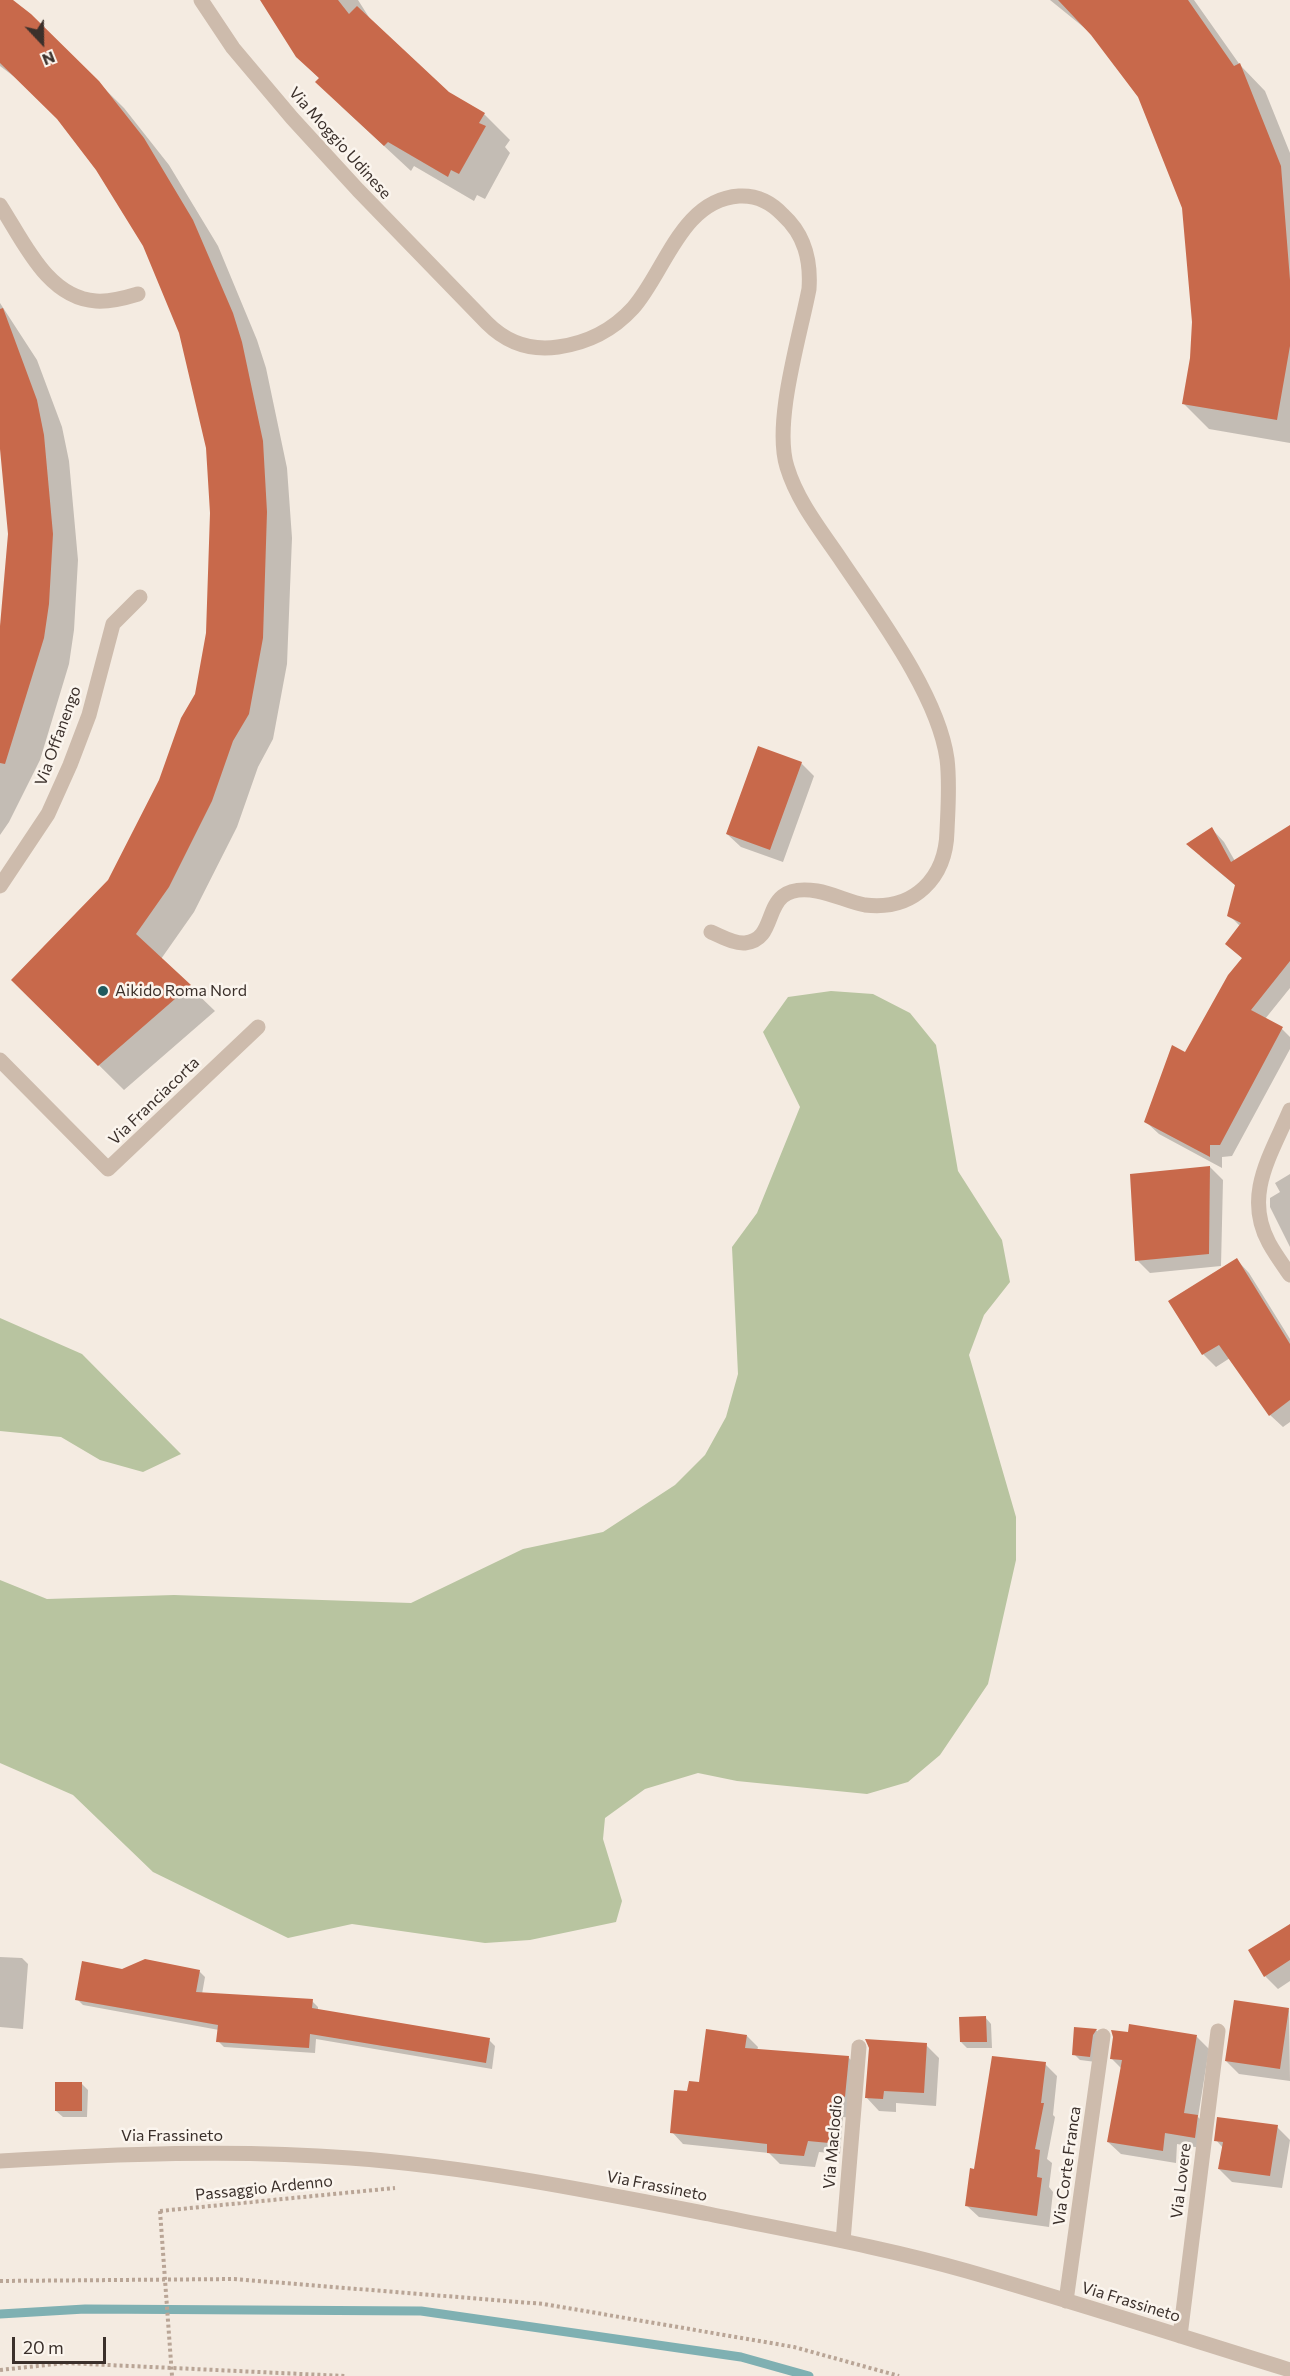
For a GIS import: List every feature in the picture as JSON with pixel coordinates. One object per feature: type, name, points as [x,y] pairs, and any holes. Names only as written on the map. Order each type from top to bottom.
[{"type":"street","name":"Via Moggio Udinese","points":[[201,0],[233,48],[292,118],[465,300],[498,333],[512,341],[537,348],[570,345],[589,339],[622,319],[643,296],[674,242],[686,227],[710,206],[722,200],[747,196],[760,198],[785,216],[804,242],[810,273],[809,289],[783,414],[783,447],[786,464],[801,501],[882,622],[934,714],[947,757],[949,777],[947,840],[942,862],[932,881],[922,890],[901,902],[880,906],[865,905],[820,892],[795,890],[776,902],[769,923],[755,940],[744,943],[711,932]]},
{"type":"street","points":[[0,205],[29,253],[48,275],[68,292],[97,302],[138,294]]},
{"type":"street","name":"Via Offanengo","points":[[0,886],[48,814],[70,765],[89,715],[113,624],[140,597]]},
{"type":"street","name":"Via Franciacorta","points":[[0,1060],[108,1169],[258,1027]]},
{"type":"street","points":[[1290,1110],[1262,1175],[1257,1200],[1258,1214],[1269,1244],[1290,1275]]},
{"type":"street","name":"Via Lovere","points":[[1180,2336],[1218,2031]]},
{"type":"street","name":"Via Corte Franca","points":[[1066,2301],[1103,2037]]},
{"type":"street","name":"Via Maclodio","points":[[843,2241],[859,2047]]},
{"type":"street","name":"Via Frassineto","points":[[0,2161],[184,2153],[368,2160],[575,2189],[843,2241],[966,2271],[1290,2370]]},
{"type":"path","name":"Passaggio Ardenno","points":[[172,2376],[160,2211],[396,2188]]},
{"type":"path","points":[[0,2281],[234,2279],[544,2304],[794,2347],[899,2376]]},
{"type":"path","points":[[0,2370],[65,2363],[345,2376]]},
{"type":"green space","points":[[831,991],[873,994],[910,1013],[936,1045],[958,1171],[1002,1240],[1010,1282],[984,1315],[969,1355],[1016,1517],[1016,1560],[988,1684],[940,1755],[908,1782],[867,1794],[737,1781],[698,1773],[645,1789],[605,1818],[603,1839],[622,1901],[616,1922],[530,1940],[485,1943],[352,1924],[288,1938],[153,1872],[73,1795],[0,1763],[0,1580],[47,1599],[174,1595],[411,1603],[523,1549],[603,1532],[675,1485],[705,1455],[726,1417],[738,1374],[732,1247],[757,1213],[800,1107],[763,1032],[788,997]]},
{"type":"green space","points":[[0,1318],[82,1354],[181,1454],[143,1472],[100,1460],[61,1437],[0,1431]]},
{"type":"building","points":[[0,0],[13,0],[31,14],[99,81],[144,138],[193,220],[233,313],[242,342],[263,441],[267,512],[263,638],[249,714],[233,741],[212,801],[169,887],[136,934],[191,985],[98,1066],[11,980],[108,880],[159,780],[181,718],[195,694],[206,633],[210,513],[206,448],[179,333],[143,246],[96,170],[57,119],[0,63]]},
{"type":"building","points":[[260,0],[338,0],[349,14],[357,6],[449,92],[485,113],[479,123],[486,126],[459,174],[451,170],[448,177],[388,142],[384,146],[315,82],[319,78],[296,57]]},
{"type":"building","points":[[1058,0],[1188,0],[1234,66],[1240,63],[1281,166],[1290,280],[1290,346],[1277,420],[1182,404],[1190,358],[1192,322],[1182,208],[1138,97],[1091,35]]},
{"type":"building","points":[[3,308],[37,400],[44,435],[53,534],[49,604],[44,638],[5,764],[0,763],[0,626],[8,534],[0,449],[0,309]]},
{"type":"building","points":[[758,746],[802,762],[770,850],[726,834]]},
{"type":"building","points":[[1290,825],[1290,961],[1251,1010],[1283,1027],[1220,1145],[1210,1145],[1210,1157],[1144,1122],[1172,1045],[1185,1052],[1228,975],[1242,958],[1225,944],[1241,923],[1227,916],[1235,885],[1186,844],[1212,827],[1231,862]]},
{"type":"building","points":[[1210,1166],[1209,1254],[1135,1261],[1130,1174]]},
{"type":"building","points":[[1237,1258],[1290,1344],[1290,1400],[1269,1416],[1219,1345],[1202,1355],[1168,1301]]},
{"type":"building","points":[[1290,1924],[1290,1960],[1264,1977],[1248,1950]]},
{"type":"building","points":[[145,1959],[200,1970],[196,1992],[313,1999],[312,2008],[490,2038],[486,2063],[310,2034],[309,2048],[216,2042],[218,2025],[75,2000],[82,1961],[122,1969]]},
{"type":"building","points":[[1234,2000],[1289,2008],[1280,2069],[1225,2061]]},
{"type":"building","points":[[986,2016],[987,2042],[960,2042],[959,2017]]},
{"type":"building","points":[[1129,2024],[1197,2035],[1184,2113],[1198,2115],[1195,2138],[1165,2133],[1163,2151],[1107,2142],[1122,2060],[1110,2059],[1113,2037],[1111,2030],[1128,2032]]},
{"type":"building","points":[[1074,2027],[1097,2029],[1093,2035],[1090,2057],[1072,2055]]},
{"type":"building","points":[[706,2029],[747,2035],[745,2048],[849,2056],[845,2097],[843,2096],[842,2108],[832,2107],[829,2143],[808,2141],[804,2156],[767,2153],[767,2144],[670,2133],[674,2090],[687,2091],[689,2081],[699,2082]]},
{"type":"building","points":[[865,2039],[927,2043],[924,2093],[884,2091],[883,2099],[865,2098],[869,2048]]},
{"type":"building","points":[[992,2056],[1046,2062],[1041,2103],[1044,2103],[1035,2149],[1040,2150],[1037,2177],[1042,2178],[1037,2216],[965,2206],[970,2168],[974,2169]]},
{"type":"building","points":[[55,2082],[82,2082],[82,2111],[55,2111]]},
{"type":"building","points":[[1217,2117],[1278,2125],[1270,2176],[1218,2169],[1223,2142],[1214,2141]]},
{"type":"waterway","points":[[0,2314],[85,2309],[421,2311],[741,2357],[809,2376]]},
{"type":"place","name":"Aikido Roma Nord","points":[[103,991]]}]
